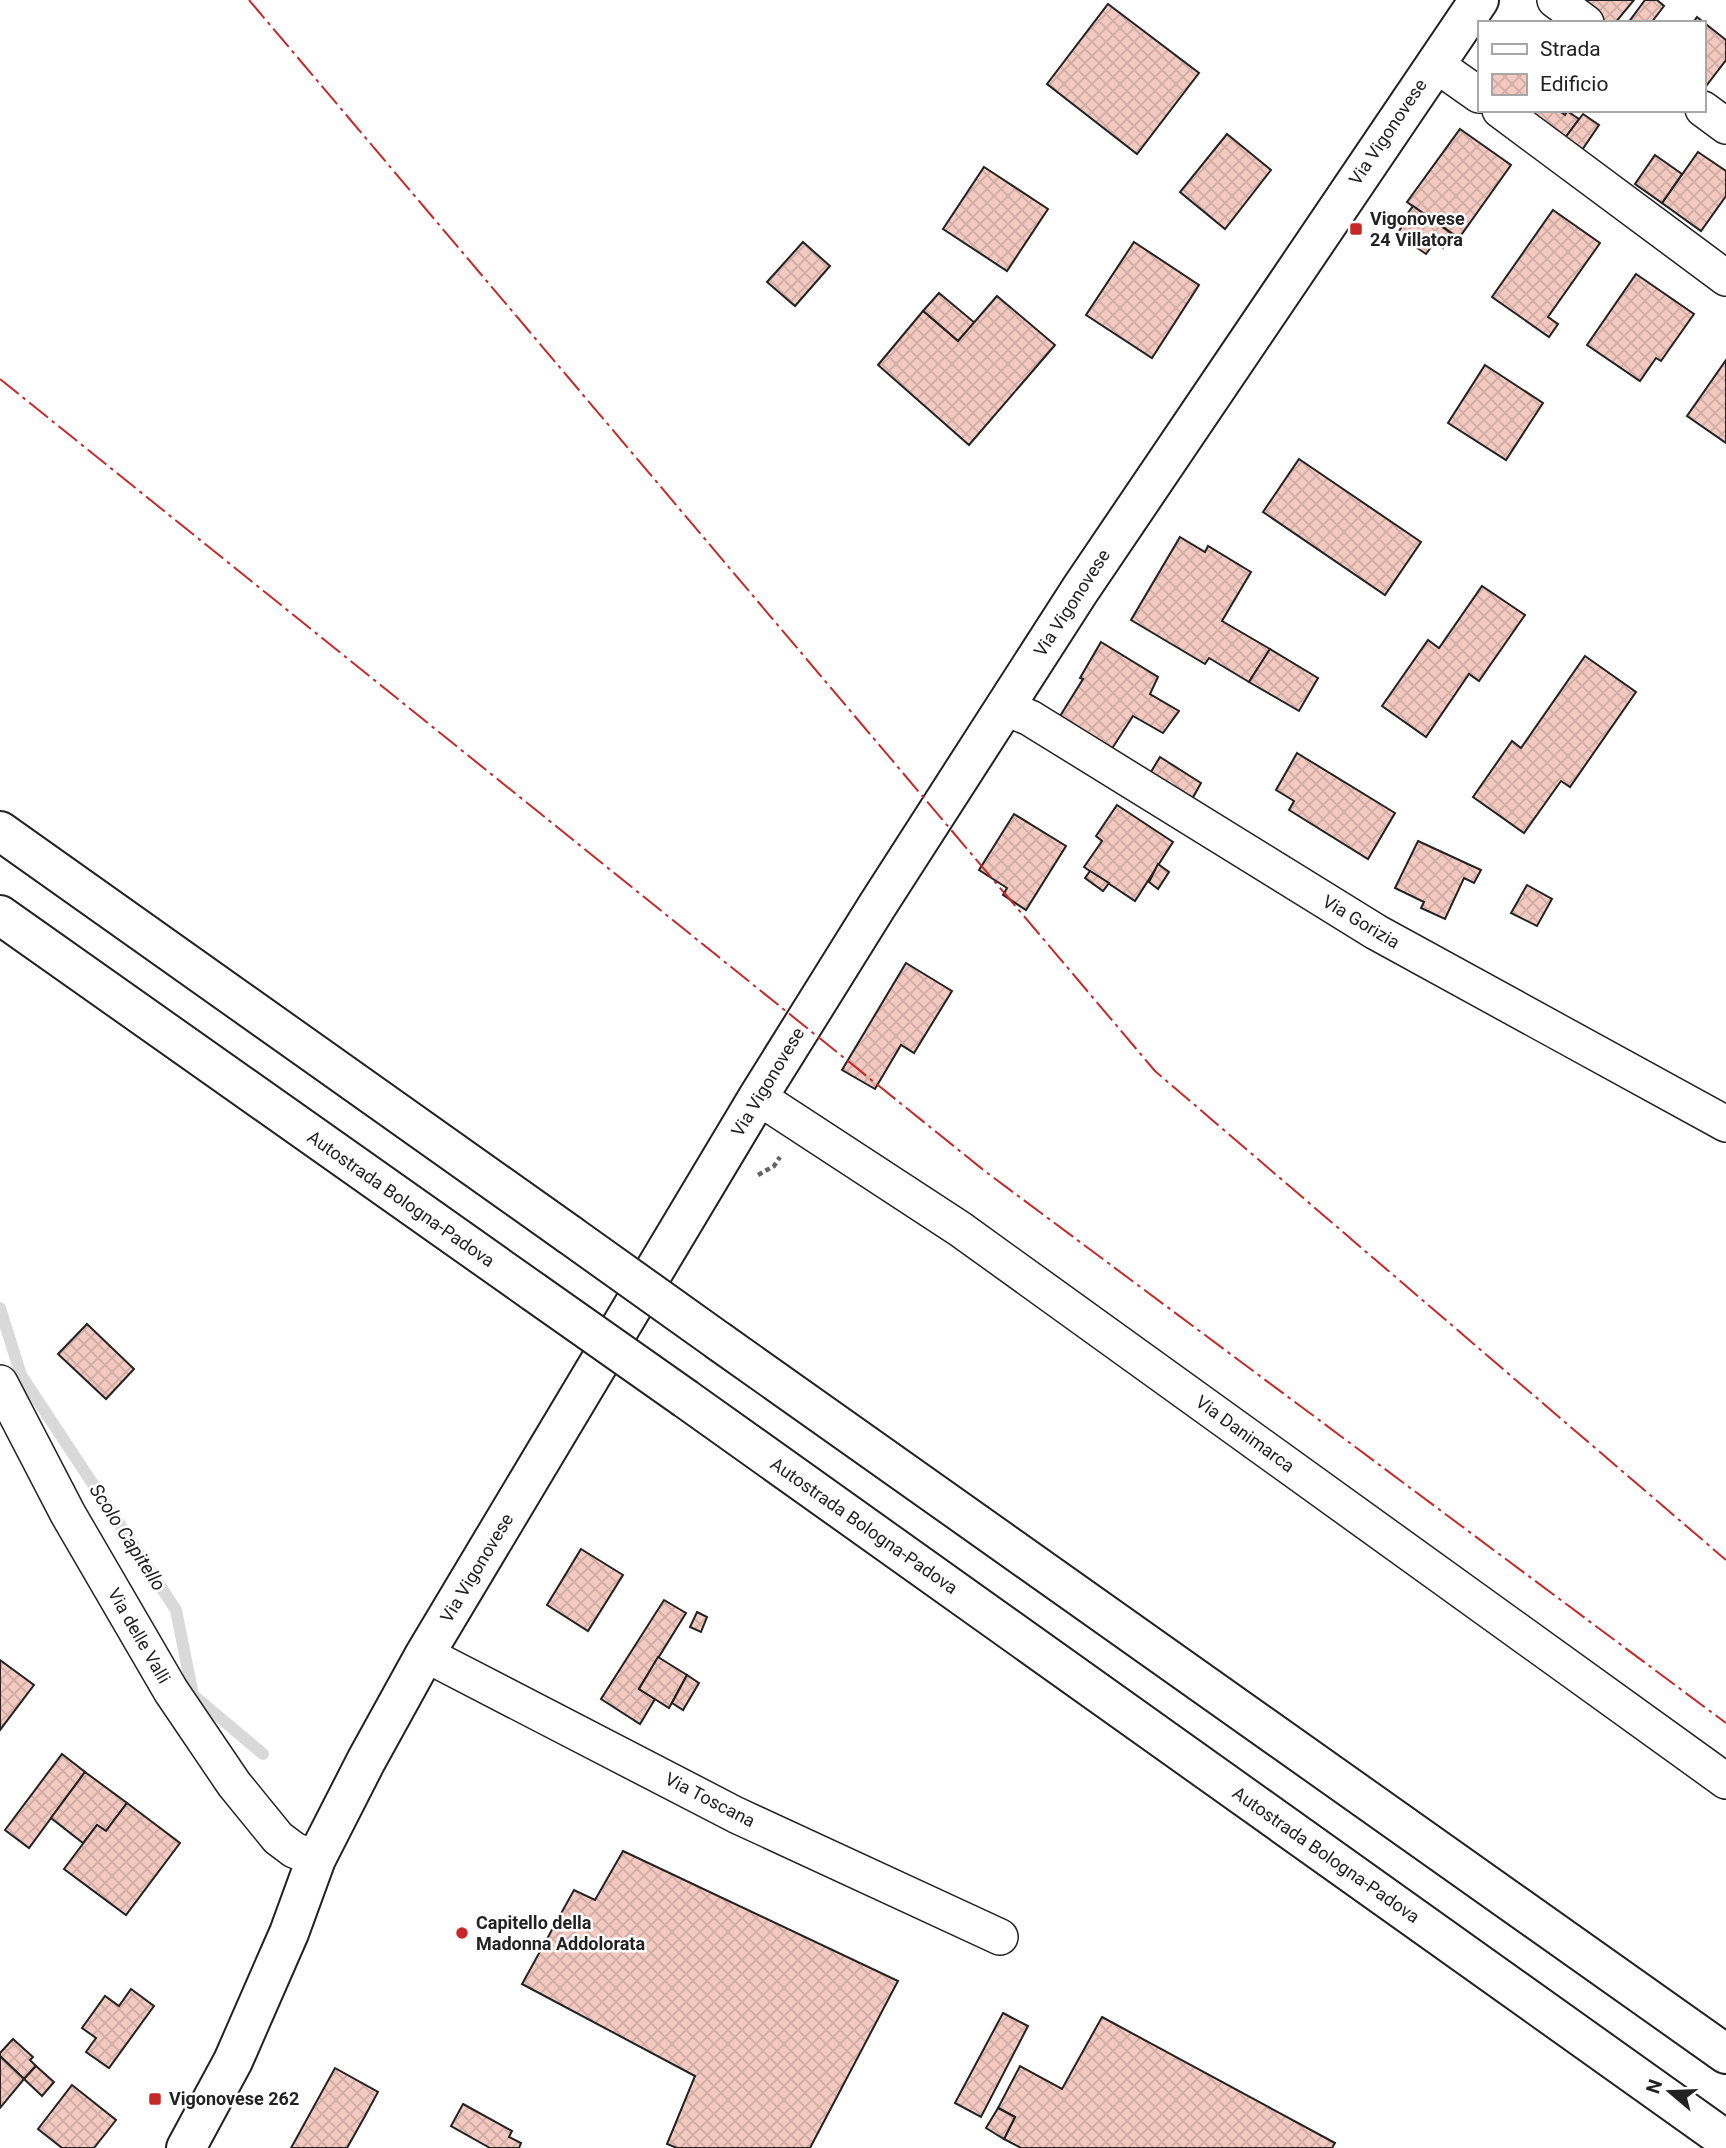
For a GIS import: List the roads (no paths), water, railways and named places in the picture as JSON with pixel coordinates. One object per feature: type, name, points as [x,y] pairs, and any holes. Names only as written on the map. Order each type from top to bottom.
[{"type":"main road","name":"Via Vigonovese","points":[[186,2148],[233,2061],[289,1933],[316,1859],[366,1761],[425,1654],[758,1097],[1004,707],[1210,395],[1479,0]]},
{"type":"main road","points":[[0,831],[1726,2054]]},
{"type":"main road","name":"Autostrada Bologna-Padova","points":[[0,915],[686,1399],[1726,2140]]},
{"type":"street","points":[[1555,0],[1583,21]]},
{"type":"street","name":"Via Vigonovese","points":[[1435,64],[1478,94]]},
{"type":"street","points":[[1705,110],[1726,126]]},
{"type":"street","points":[[1503,112],[1726,278]]},
{"type":"street","name":"Via Gorizia","points":[[1004,707],[1030,718],[1376,932],[1726,1124]]},
{"type":"street","name":"Via Danimarca","points":[[758,1097],[960,1229],[1726,1781]]},
{"type":"street","name":"Via delle Valli","points":[[0,1384],[68,1514],[171,1691],[234,1784],[278,1838],[294,1850],[316,1859]]},
{"type":"street","name":"Via Toscana","points":[[425,1654],[736,1815],[1000,1937]]},
{"type":"waterway","name":"Scolo Capitello","points":[[0,1308],[21,1375],[176,1610],[193,1695],[263,1754]]},
{"type":"place","name":"Vigonovese 24 Villatora","points":[[1356,229]]},
{"type":"place","name":"Capitello della Madonna Addolorata","points":[[462,1933]]},
{"type":"place","name":"Vigonovese 262","points":[[155,2099]]}]
